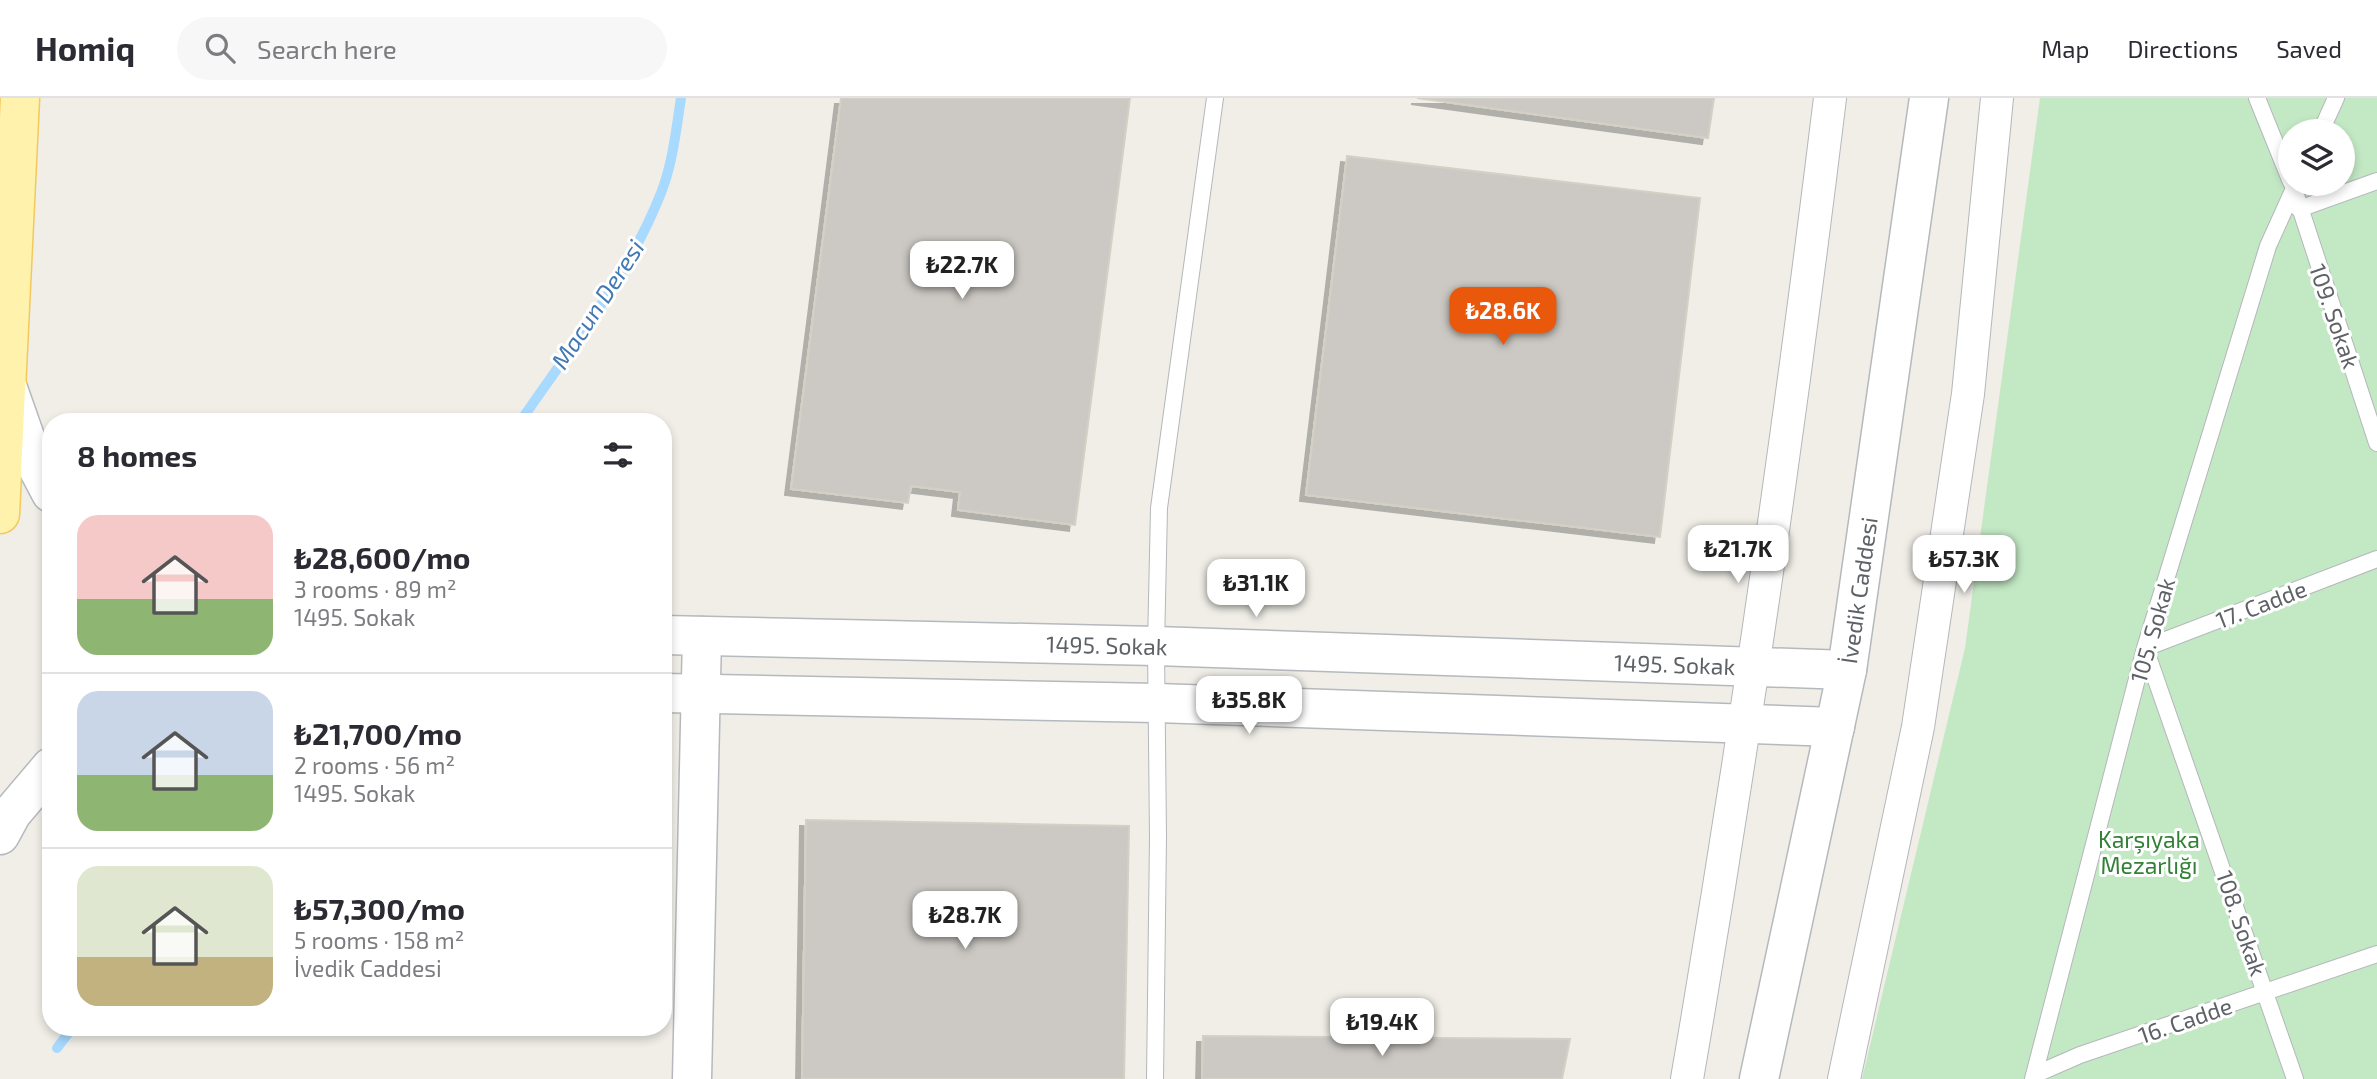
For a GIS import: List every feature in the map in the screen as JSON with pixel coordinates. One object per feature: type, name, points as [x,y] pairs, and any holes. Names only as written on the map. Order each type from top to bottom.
[{"type":"main road","points":[[0,514],[20,98]]},
{"type":"main road","name":"İvedik Caddesi","points":[[1759,1079],[1847,670],[1928,98]]},
{"type":"main road","points":[[7,386],[32,457],[42,476]]},
{"type":"main road","name":"1495. Sokak","points":[[672,635],[1156,646],[1847,670]]},
{"type":"main road","points":[[692,1079],[702,636]]},
{"type":"main road","points":[[672,693],[1157,703],[1835,727]]},
{"type":"main road","points":[[0,835],[12,813],[42,778]]},
{"type":"street","points":[[1687,1079],[1744,724],[1803,317],[1830,98]]},
{"type":"street","points":[[1844,1079],[1920,714],[1968,394],[1997,98]]},
{"type":"lane","points":[[1155,1079],[1156,646],[1160,508],[1215,98]]},
{"type":"lane","points":[[2257,98],[2278,148]]},
{"type":"lane","points":[[2326,119],[2336,98]]},
{"type":"lane","points":[[2299,209],[2377,181]]},
{"type":"lane","name":"105. Sokak","points":[[2034,1078],[2145,648],[2268,246],[2288,196]]},
{"type":"lane","name":"109. Sokak","points":[[2296,196],[2377,443]]},
{"type":"lane","name":"17. Cadde","points":[[2145,648],[2377,559]]},
{"type":"lane","name":"108. Sokak","points":[[2145,648],[2295,1079]]},
{"type":"lane","name":"16. Cadde","points":[[2034,1078],[2080,1055],[2377,954]]},
{"type":"green space","name":"Karşıyaka Mezarlığı","points":[[2040,98],[2377,98],[2377,1079],[1862,1079],[1965,648]]},
{"type":"building","points":[[841,98],[1130,98],[1075,525],[958,510],[960,492],[911,486],[908,503],[791,489]]},
{"type":"building","points":[[1417,98],[1714,98],[1708,138]]},
{"type":"building","points":[[1347,156],[1700,198],[1660,537],[1306,495]]},
{"type":"building","points":[[806,820],[1129,826],[1124,1079],[802,1079]]},
{"type":"building","points":[[1203,1036],[1570,1039],[1562,1079],[1202,1079]]},
{"type":"waterway","name":"Macun Deresi","points":[[526,413],[616,282],[648,223],[668,170],[681,98]]},
{"type":"waterway","name":"Macun Deresi","points":[[57,1048],[66,1036]]}]
